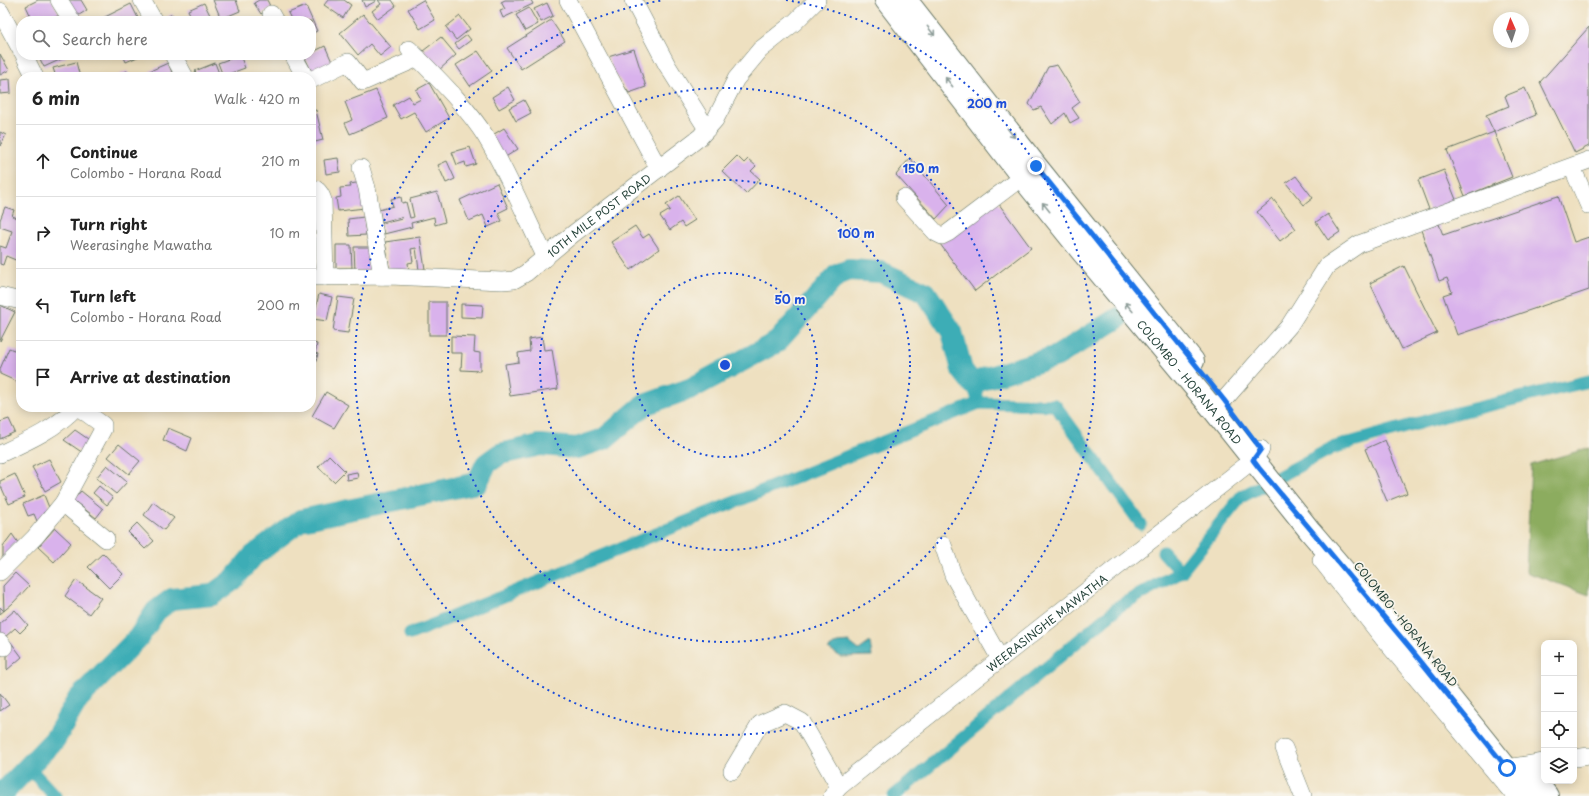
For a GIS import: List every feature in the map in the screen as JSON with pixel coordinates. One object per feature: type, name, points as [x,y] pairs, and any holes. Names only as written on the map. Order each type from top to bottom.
[{"type":"main road","name":"COLOMBO - HORANA ROAD","points":[[886,0],[1022,177],[1218,404]]},
{"type":"main road","name":"COLOMBO - HORANA ROAD","points":[[906,0],[1036,166],[1310,523],[1410,648],[1525,765],[1547,796]]},
{"type":"main road","name":"COLOMBO - HORANA ROAD","points":[[1525,765],[1529,796]]},
{"type":"street","points":[[60,0],[69,16]]},
{"type":"street","points":[[142,0],[151,16]]},
{"type":"street","points":[[568,0],[659,170]]},
{"type":"street","points":[[633,0],[667,65],[707,130]]},
{"type":"street","name":"10TH MILE POST ROAD","points":[[318,277],[382,276],[502,282],[514,280],[546,258],[573,234],[659,170],[707,130],[715,120],[736,79],[760,50],[795,22],[817,0]]},
{"type":"street","points":[[0,11],[16,41]]},
{"type":"street","points":[[316,78],[348,62],[363,82],[414,54],[461,104],[485,136],[503,168],[546,258]]},
{"type":"street","points":[[26,60],[32,72]]},
{"type":"street","points":[[176,60],[182,72]]},
{"type":"street","points":[[296,60],[302,72]]},
{"type":"street","points":[[1218,404],[1289,326],[1328,266],[1359,244],[1589,160]]},
{"type":"street","points":[[1572,167],[1589,206]]},
{"type":"street","points":[[362,168],[367,188],[382,276]]},
{"type":"street","points":[[904,198],[936,233],[942,236],[1022,177]]},
{"type":"street","points":[[316,189],[320,192],[323,200],[318,277]]},
{"type":"street","points":[[0,296],[16,300]]},
{"type":"street","points":[[0,454],[18,446],[48,429],[72,412]]},
{"type":"street","points":[[0,572],[35,537],[63,503],[103,430],[103,424],[85,412]]},
{"type":"street","name":"WEERASINGHE MAWATHA","points":[[836,791],[1000,659],[1261,459]]},
{"type":"street","points":[[63,503],[106,539]]},
{"type":"street","points":[[1310,523],[1310,541],[1313,549],[1382,637],[1515,796]]},
{"type":"street","points":[[943,545],[953,575],[1000,659]]},
{"type":"street","points":[[732,771],[760,724],[785,713],[802,722],[836,791]]},
{"type":"street","points":[[1284,748],[1303,796]]},
{"type":"street","points":[[1577,758],[1589,756]]},
{"type":"green space","points":[[1589,448],[1589,595],[1526,572],[1531,465]]},
{"type":"water","points":[[849,642],[859,650],[870,642],[872,656],[841,657],[828,649],[837,643]]},
{"type":"building","points":[[38,0],[52,0],[60,15],[31,16],[26,6]]},
{"type":"building","points":[[65,0],[81,0],[87,10],[75,16]]},
{"type":"building","points":[[213,0],[236,0],[240,11],[228,16],[220,16]]},
{"type":"building","points":[[259,0],[267,0],[271,8],[261,14],[254,3]]},
{"type":"building","points":[[328,0],[344,0],[351,5],[343,18],[324,5]]},
{"type":"building","points":[[362,0],[376,0],[376,1],[365,7]]},
{"type":"building","points":[[378,0],[392,0],[396,6],[378,19],[372,11],[381,4]]},
{"type":"building","points":[[423,0],[435,20],[420,29],[408,9]]},
{"type":"building","points":[[505,0],[531,0],[533,4],[503,18],[500,11],[505,9],[501,2]]},
{"type":"building","points":[[204,3],[210,15],[191,16],[188,10]]},
{"type":"building","points":[[547,3],[553,16],[541,22],[534,9]]},
{"type":"building","points":[[131,4],[137,16],[107,16]]},
{"type":"building","points":[[306,6],[310,16],[290,16],[288,13]]},
{"type":"building","points":[[529,8],[538,24],[525,31],[516,15]]},
{"type":"building","points":[[363,14],[391,47],[380,56],[370,44],[358,55],[340,33]]},
{"type":"building","points":[[460,16],[470,29],[456,40],[446,27]]},
{"type":"building","points":[[551,20],[565,41],[521,69],[507,48]]},
{"type":"building","points":[[1589,27],[1589,146],[1575,153],[1540,82]]},
{"type":"building","points":[[467,35],[471,40],[459,49],[455,44]]},
{"type":"building","points":[[441,37],[456,55],[439,70],[423,51]]},
{"type":"building","points":[[325,46],[333,64],[316,72],[312,72],[306,60],[316,60],[316,50]]},
{"type":"building","points":[[634,49],[646,87],[629,93],[613,71],[608,57]]},
{"type":"building","points":[[478,51],[492,71],[470,86],[456,65]]},
{"type":"building","points":[[0,54],[9,70],[0,75]]},
{"type":"building","points":[[40,60],[59,60],[44,67]]},
{"type":"building","points":[[226,60],[242,60],[245,68],[234,72],[221,72],[218,63]]},
{"type":"building","points":[[76,62],[79,72],[54,72],[53,68]]},
{"type":"building","points":[[168,63],[172,72],[150,72]]},
{"type":"building","points":[[215,63],[218,72],[195,72]]},
{"type":"building","points":[[1057,65],[1080,102],[1072,108],[1079,118],[1070,123],[1065,113],[1052,124],[1041,107],[1034,110],[1029,104],[1048,67]]},
{"type":"building","points":[[10,79],[11,93],[0,94],[0,80]]},
{"type":"building","points":[[429,83],[449,118],[426,132],[414,112],[401,119],[393,105],[409,96],[413,103],[421,99],[416,90]]},
{"type":"building","points":[[508,87],[515,100],[499,109],[492,97]]},
{"type":"building","points":[[1525,88],[1536,115],[1494,132],[1486,115],[1509,106],[1505,96]]},
{"type":"building","points":[[376,90],[388,118],[350,134],[345,123],[352,120],[345,102]]},
{"type":"building","points":[[524,100],[531,113],[516,121],[509,108]]},
{"type":"building","points":[[316,110],[323,140],[316,142]]},
{"type":"building","points":[[504,128],[518,149],[504,158],[491,136]]},
{"type":"building","points":[[0,132],[6,135],[0,146]]},
{"type":"building","points":[[1494,132],[1512,177],[1465,196],[1447,150]]},
{"type":"building","points":[[470,147],[476,164],[466,167],[465,162],[457,165],[452,152]]},
{"type":"building","points":[[737,156],[744,163],[748,159],[756,166],[751,171],[760,179],[746,194],[722,171]]},
{"type":"building","points":[[338,158],[340,172],[326,174],[324,160]]},
{"type":"building","points":[[910,158],[949,205],[936,219],[896,175]]},
{"type":"building","points":[[447,161],[455,179],[446,183],[438,165]]},
{"type":"building","points":[[1444,170],[1457,202],[1430,212],[1418,180]]},
{"type":"building","points":[[1296,176],[1313,198],[1304,205],[1286,183]]},
{"type":"building","points":[[362,182],[365,208],[338,211],[336,198],[341,197],[340,188],[351,187],[350,184]]},
{"type":"building","points":[[497,183],[508,208],[498,213],[502,221],[488,227],[483,215],[469,221],[460,200]]},
{"type":"building","points":[[437,192],[445,222],[435,225],[434,217],[411,223],[412,227],[384,234],[381,224],[402,219],[401,217],[382,222],[379,210],[393,206],[391,199],[401,197],[402,203],[406,202],[410,218],[414,217],[410,199]]},
{"type":"building","points":[[679,196],[695,220],[684,227],[681,222],[670,230],[660,216],[670,210],[666,205]]},
{"type":"building","points":[[1558,196],[1574,242],[1589,237],[1589,290],[1457,335],[1443,295],[1452,292],[1447,278],[1439,281],[1421,230],[1439,224],[1443,235]]},
{"type":"building","points":[[1273,199],[1296,229],[1280,241],[1257,212]]},
{"type":"building","points":[[996,200],[1031,248],[975,291],[940,244]]},
{"type":"building","points":[[5,207],[14,210],[12,216],[16,218],[16,260],[6,256],[3,265],[0,264],[0,246],[6,248],[12,231],[0,227],[0,220]]},
{"type":"building","points":[[1328,214],[1340,232],[1328,240],[1316,222]]},
{"type":"building","points":[[364,217],[366,235],[349,236],[348,219]]},
{"type":"building","points":[[635,226],[643,238],[649,234],[659,249],[630,270],[611,242]]},
{"type":"building","points":[[420,237],[425,269],[419,270],[416,248],[411,249],[413,262],[408,263],[409,270],[390,273],[385,242]]},
{"type":"building","points":[[336,245],[351,245],[352,268],[336,268]]},
{"type":"building","points":[[354,247],[372,247],[373,271],[355,272]]},
{"type":"building","points":[[1404,266],[1437,333],[1402,349],[1370,283]]},
{"type":"building","points":[[319,294],[332,297],[327,321],[316,319],[316,306]]},
{"type":"building","points":[[338,297],[354,299],[348,333],[333,331]]},
{"type":"building","points":[[429,302],[446,302],[446,335],[429,335]]},
{"type":"building","points":[[461,304],[483,305],[482,318],[461,317]]},
{"type":"building","points":[[0,305],[15,312],[0,341]]},
{"type":"building","points":[[451,336],[475,337],[474,352],[480,353],[480,371],[461,370],[462,353],[451,353]]},
{"type":"building","points":[[542,337],[544,350],[552,349],[558,389],[510,396],[505,364],[519,362],[518,353],[530,351],[529,339]]},
{"type":"building","points":[[9,348],[16,351],[16,381],[0,374],[0,369]]},
{"type":"building","points":[[326,392],[348,405],[334,428],[312,416],[316,412],[316,409]]},
{"type":"building","points":[[9,419],[15,432],[0,439],[0,422]]},
{"type":"building","points":[[168,428],[192,438],[187,451],[163,440]]},
{"type":"building","points":[[75,430],[91,441],[83,453],[64,440]]},
{"type":"building","points":[[1385,440],[1407,493],[1387,501],[1365,449]]},
{"type":"building","points":[[119,444],[140,461],[129,474],[108,457]]},
{"type":"building","points":[[329,455],[345,471],[334,482],[318,467]]},
{"type":"building","points":[[49,459],[61,482],[45,491],[32,467]]},
{"type":"building","points":[[107,465],[127,482],[116,494],[96,478]]},
{"type":"building","points":[[357,472],[358,478],[347,480],[346,474]]},
{"type":"building","points":[[15,474],[25,497],[9,504],[0,481]]},
{"type":"building","points":[[99,486],[113,498],[107,505],[93,493]]},
{"type":"building","points":[[81,491],[103,509],[96,518],[73,500]]},
{"type":"building","points":[[44,495],[50,510],[43,513],[45,518],[37,521],[34,514],[28,516],[23,504]]},
{"type":"building","points":[[153,502],[174,518],[164,530],[144,515]]},
{"type":"building","points":[[137,523],[154,541],[145,549],[128,532]]},
{"type":"building","points":[[55,528],[71,543],[54,562],[38,547]]},
{"type":"building","points":[[12,534],[21,547],[3,563],[3,546]]},
{"type":"building","points":[[103,553],[123,574],[109,588],[88,567]]},
{"type":"building","points":[[15,573],[29,586],[4,611],[3,586]]},
{"type":"building","points":[[76,580],[101,598],[89,614],[65,596]]},
{"type":"building","points":[[0,607],[4,611],[0,614]]},
{"type":"building","points":[[15,610],[28,625],[20,633],[15,628],[4,638],[0,633],[0,623]]},
{"type":"building","points":[[10,641],[22,657],[7,670],[7,644]]},
{"type":"building","points":[[0,693],[9,705],[0,711]]},
{"type":"waterway","points":[[0,796],[55,739],[78,699],[138,638],[156,611],[172,599],[212,595],[233,580],[253,556],[301,520],[477,483],[486,464],[500,454],[540,445],[577,448],[604,439],[644,405],[692,388],[777,342],[837,275],[849,270],[881,272],[926,293],[952,332],[962,370],[973,384],[986,378],[1057,356],[1118,318]]},
{"type":"waterway","points":[[894,796],[1121,605],[1181,572],[1241,497],[1332,448],[1440,417],[1589,381]]},
{"type":"waterway","points":[[410,634],[979,403],[973,384]]},
{"type":"waterway","points":[[979,403],[1055,405],[1141,524]]},
{"type":"waterway","points":[[1163,552],[1181,572]]},
{"type":"waterway","points":[[28,767],[55,796]]},
{"type":"route","points":[[1036,166],[1224,400],[1261,449],[1253,460],[1259,468],[1410,648],[1507,768]]}]
